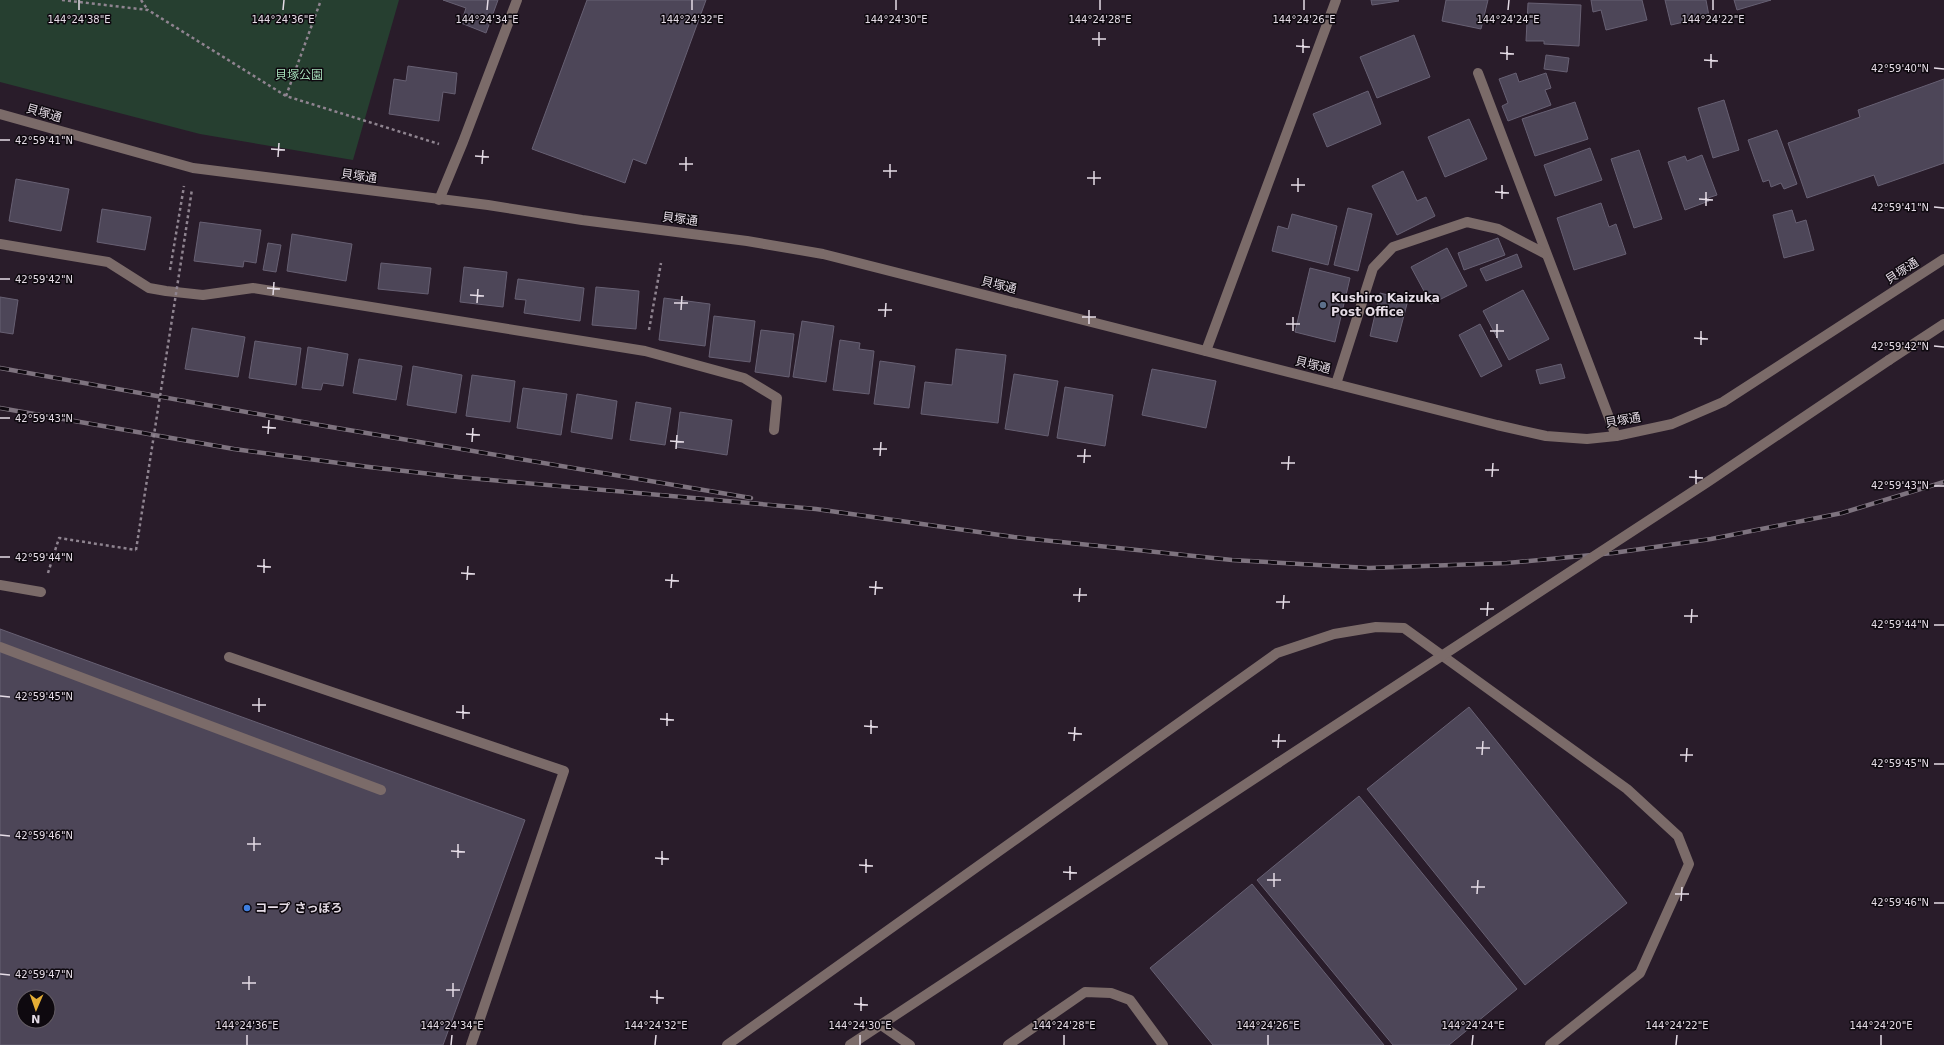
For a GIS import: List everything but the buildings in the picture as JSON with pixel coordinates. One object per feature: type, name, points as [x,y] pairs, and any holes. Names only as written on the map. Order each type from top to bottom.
[{"type":"street","points":[[439,200],[517,0]]},
{"type":"street","points":[[1206,351],[1336,0]]},
{"type":"street","points":[[1478,73],[1616,436]]},
{"type":"street","name":"貝塚通","points":[[0,114],[193,168],[739,240],[823,254],[1497,425],[1546,436],[1587,439],[1616,436],[1672,424],[1723,402],[1944,259]]},
{"type":"street","points":[[1336,384],[1373,268],[1393,247],[1467,222],[1498,229],[1546,254]]},
{"type":"street","points":[[0,244],[108,262],[149,288],[166,291],[203,295],[253,288],[646,351],[744,378],[777,398],[774,430]]},
{"type":"street","points":[[850,1045],[1706,483],[1944,324]]},
{"type":"street","points":[[0,586],[41,592]]},
{"type":"street","points":[[727,1045],[1277,654],[1334,634],[1376,627],[1404,628],[1626,789],[1678,836],[1689,864],[1640,973],[1550,1045]]},
{"type":"street","points":[[0,647],[381,790]]},
{"type":"street","points":[[229,657],[564,771],[471,1045]]},
{"type":"street","points":[[1008,1045],[1085,992],[1111,993],[1130,1000],[1163,1045]]},
{"type":"street","points":[[881,1025],[910,1045]]},
{"type":"path","points":[[62,0],[148,10]]},
{"type":"path","points":[[141,0],[148,10],[286,96],[459,151]]},
{"type":"path","points":[[286,96],[321,0]]},
{"type":"path","points":[[172,258],[185,182]]},
{"type":"path","points":[[41,592],[59,538],[136,550],[192,187]]},
{"type":"path","points":[[646,351],[661,264]]},
{"type":"green space","name":"貝塚公園","points":[[0,0],[399,0],[353,160],[200,134],[0,82]]},
{"type":"railway","points":[[0,368],[325,426],[751,498]]},
{"type":"railway","points":[[0,408],[234,449],[369,467],[458,477],[816,509],[1014,537],[1232,560],[1369,568],[1507,563],[1613,553],[1711,539],[1842,513],[1944,482]]},
{"type":"place","name":"Kushiro Kaizuka Post Office","points":[[1323,305]]},
{"type":"place","name":"コープ さっぽろ","points":[[247,908]]}]
